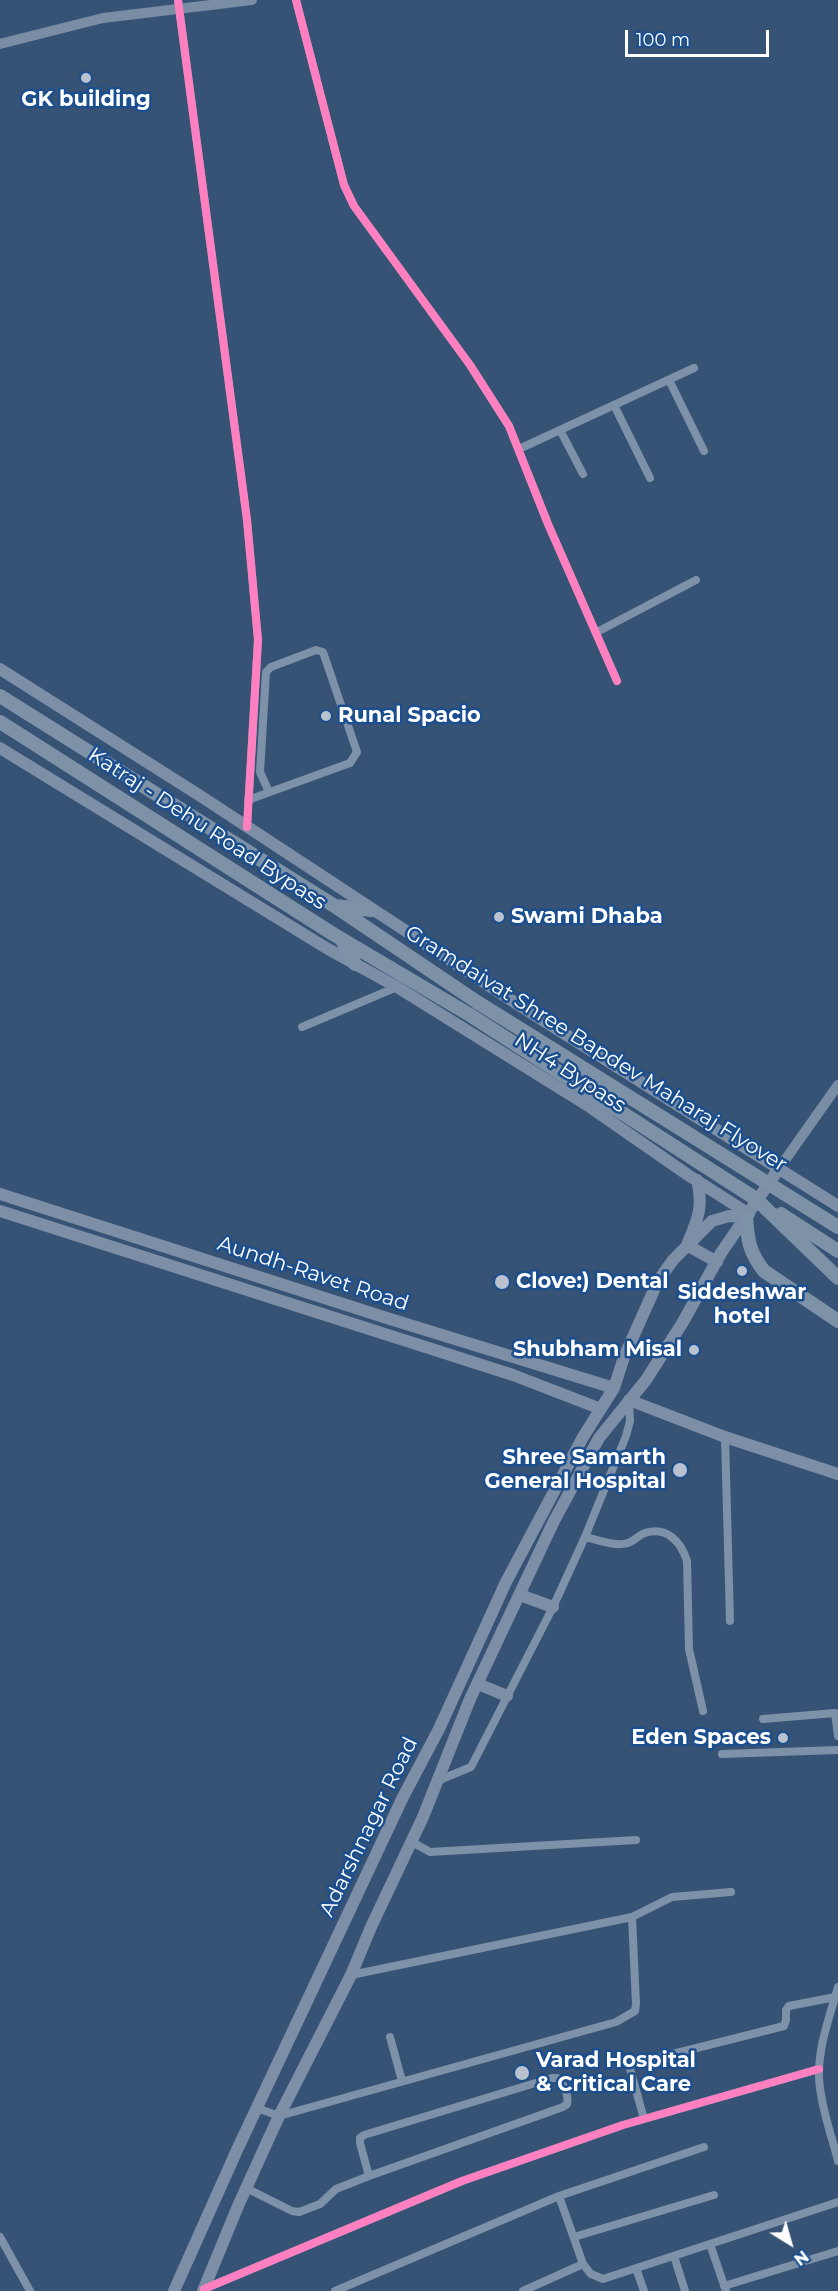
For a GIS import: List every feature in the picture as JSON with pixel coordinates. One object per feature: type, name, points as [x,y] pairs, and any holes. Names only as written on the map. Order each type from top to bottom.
[{"type":"highway","name":"Katraj - Dehu Road Bypass","points":[[0,696],[333,906]]},
{"type":"highway","name":"Katraj - Dehu Road Bypass","points":[[0,722],[341,939],[365,964]]},
{"type":"highway","points":[[0,733],[20,734]]},
{"type":"highway","points":[[333,906],[371,910]]},
{"type":"highway","name":"Gramdaivat Shree Bapdev Maharaj Flyover","points":[[333,906],[477,1002],[838,1227]]},
{"type":"highway","name":"Gramdaivat Shree Bapdev Maharaj Flyover","points":[[365,964],[470,1015],[838,1251]]},
{"type":"highway","points":[[756,1198],[838,1278]]},
{"type":"highway","points":[[748,1215],[748,1244],[765,1271],[838,1322]]},
{"type":"main road","points":[[0,44],[103,18],[178,4],[252,0]]},
{"type":"main road","points":[[0,669],[248,827],[371,910],[838,1206]]},
{"type":"main road","name":"NH4 Bypass","points":[[0,748],[328,949],[365,964],[397,987],[590,1107],[748,1215]]},
{"type":"main road","points":[[778,1170],[835,1097],[838,1085]]},
{"type":"main road","name":"Adarshnagar Road","points":[[203,2290],[279,2116],[351,1975],[371,1927],[412,1842],[478,1684],[554,1521],[599,1438],[646,1380],[683,1322],[717,1262],[778,1170]]},
{"type":"main road","points":[[687,1245],[699,1215],[702,1197],[697,1180]]},
{"type":"main road","name":"Aundh-Ravet Road","points":[[0,1194],[614,1388]]},
{"type":"main road","name":"Aundh-Ravet Road","points":[[0,1211],[513,1375],[601,1409]]},
{"type":"main road","points":[[614,1388],[624,1357],[658,1281],[673,1260],[712,1221],[729,1216],[748,1215]]},
{"type":"main road","points":[[687,1245],[717,1262]]},
{"type":"main road","name":"Adarshnagar Road","points":[[174,2291],[257,2108],[403,1797],[439,1730],[506,1582],[583,1437],[614,1388]]},
{"type":"main road","points":[[629,1400],[725,1437],[838,1474]]},
{"type":"main road","points":[[520,1596],[553,1607]]},
{"type":"main road","points":[[478,1684],[507,1696]]},
{"type":"street","points":[[296,0],[345,185],[354,206],[470,365],[509,426],[548,524],[617,681]]},
{"type":"street","points":[[178,4],[246,520],[258,640],[248,827]]},
{"type":"street","points":[[519,449],[694,368]]},
{"type":"street","points":[[669,380],[704,451]]},
{"type":"street","points":[[614,405],[650,478]]},
{"type":"street","points":[[560,430],[583,474]]},
{"type":"street","points":[[597,632],[696,580]]},
{"type":"street","points":[[248,800],[350,763],[356,758],[357,752],[323,652],[316,650],[271,667],[266,672],[260,772],[269,792]]},
{"type":"street","points":[[302,1027],[397,987]]},
{"type":"street","points":[[436,1781],[471,1767],[553,1607],[585,1537],[626,1436],[630,1421],[629,1400]]},
{"type":"street","points":[[725,1437],[730,1621]]},
{"type":"street","points":[[585,1537],[615,1544],[628,1543],[645,1533],[664,1533],[671,1536],[683,1549],[687,1572],[689,1649],[703,1711]]},
{"type":"street","points":[[763,1719],[835,1713],[838,1736]]},
{"type":"street","points":[[722,1754],[838,1749]]},
{"type":"street","points":[[412,1842],[430,1852],[636,1840]]},
{"type":"street","points":[[351,1975],[632,1917],[672,1898],[731,1892]]},
{"type":"street","points":[[257,2108],[279,2116],[629,2017],[635,2012],[636,2004],[632,1917]]},
{"type":"street","points":[[838,1987],[826,2030],[819,2069],[819,2086],[838,2161]]},
{"type":"street","points":[[644,2119],[629,2065],[784,2026],[786,2010],[789,2006],[835,1997]]},
{"type":"street","points":[[390,2037],[402,2082]]},
{"type":"street","points":[[203,2290],[462,2181],[644,2119],[819,2069]]},
{"type":"street","points":[[246,2188],[299,2212],[320,2204],[336,2189],[563,2107],[567,2104],[568,2099],[561,2080],[552,2078],[364,2135],[360,2138],[360,2143],[369,2176]]},
{"type":"street","points":[[335,2291],[560,2196],[704,2147]]},
{"type":"street","points":[[574,2237],[714,2195]]},
{"type":"street","points":[[560,2196],[583,2264],[591,2274],[603,2279],[838,2202]]},
{"type":"street","points":[[0,2237],[30,2291]]},
{"type":"street","points":[[710,2244],[725,2289],[838,2251]]},
{"type":"street","points":[[674,2256],[685,2291]]},
{"type":"street","points":[[523,2291],[583,2264]]},
{"type":"street","points":[[636,2268],[644,2291]]},
{"type":"cycle path","points":[[178,0],[247,520],[258,640],[247,827]]},
{"type":"cycle path","points":[[296,0],[344,185],[354,206],[470,365],[509,426],[548,524],[617,681]]},
{"type":"cycle path","points":[[204,2289],[462,2181],[623,2125],[819,2069]]},
{"type":"place","name":"GK building","points":[[86,78]]},
{"type":"place","name":"Runal Spacio","points":[[326,716]]},
{"type":"place","name":"Swami Dhaba","points":[[499,917]]},
{"type":"place","name":"Siddeshwar hotel","points":[[742,1271]]},
{"type":"place","name":"Clove:) Dental","points":[[502,1282]]},
{"type":"place","name":"Shubham Misal","points":[[694,1350]]},
{"type":"place","name":"Shree Samarth General Hospital","points":[[680,1470]]},
{"type":"place","name":"Eden Spaces","points":[[783,1738]]},
{"type":"place","name":"Varad Hospital & Critical Care","points":[[522,2073]]}]
